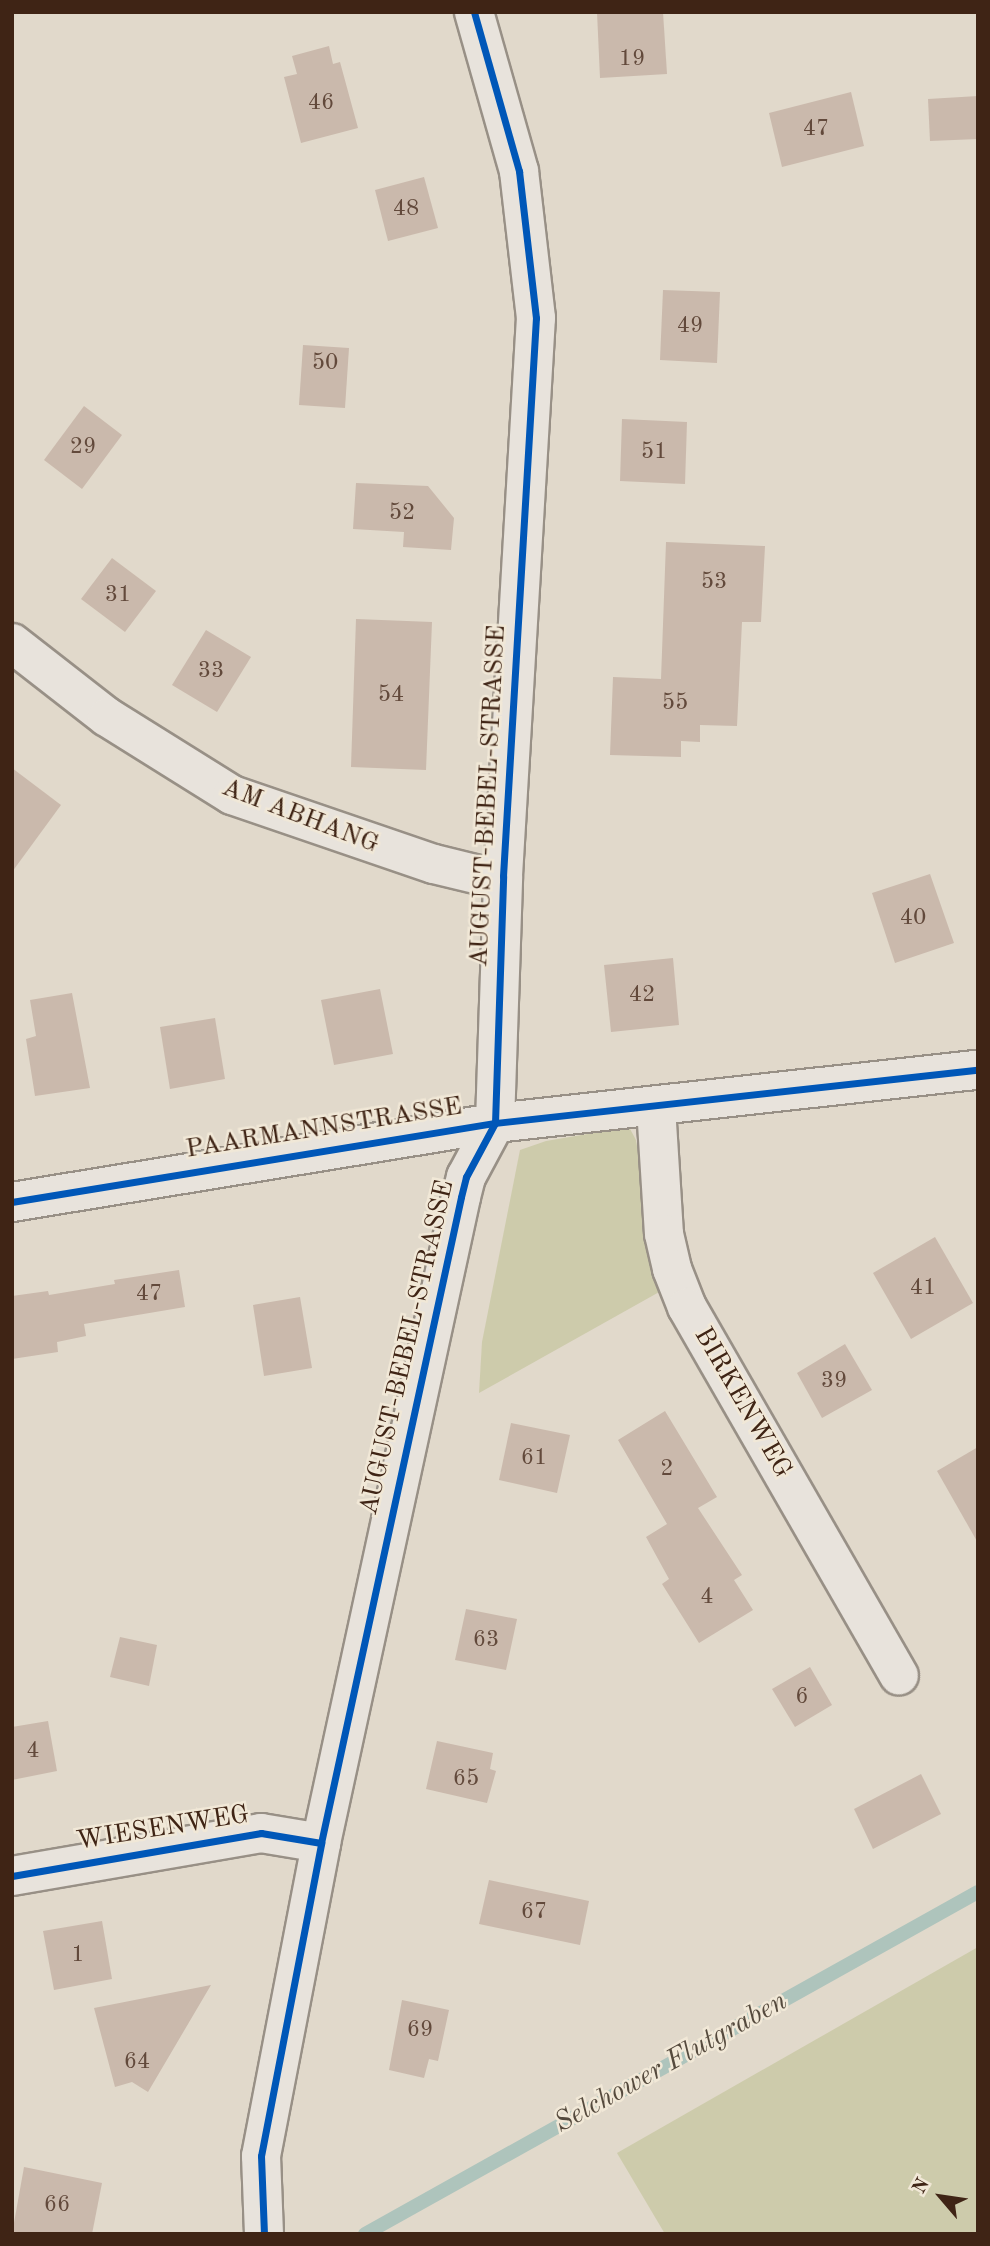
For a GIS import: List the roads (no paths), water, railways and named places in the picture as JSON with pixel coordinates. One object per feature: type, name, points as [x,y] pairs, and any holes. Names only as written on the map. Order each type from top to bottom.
[{"type":"street","name":"AUGUST-BEBEL-STRASSE","points":[[264,2234],[261,2156],[321,1843],[461,1197],[466,1177],[495,1122],[503,876],[536,318],[519,170],[474,12]]},
{"type":"street","name":"AM ABHANG","points":[[12,643],[107,717],[232,795],[434,864],[479,875],[503,876]]},
{"type":"street","name":"PAARMANNSTRASSE","points":[[12,1202],[495,1122],[656,1107],[978,1070]]},
{"type":"street","name":"BIRKENWEG","points":[[656,1107],[664,1234],[672,1269],[687,1307],[899,1675]]},
{"type":"street","name":"WIESENWEG","points":[[12,1876],[261,1833],[321,1843]]},
{"type":"waterway","name":"Selchower Flutgraben","points":[[365,2234],[978,1892]]}]
